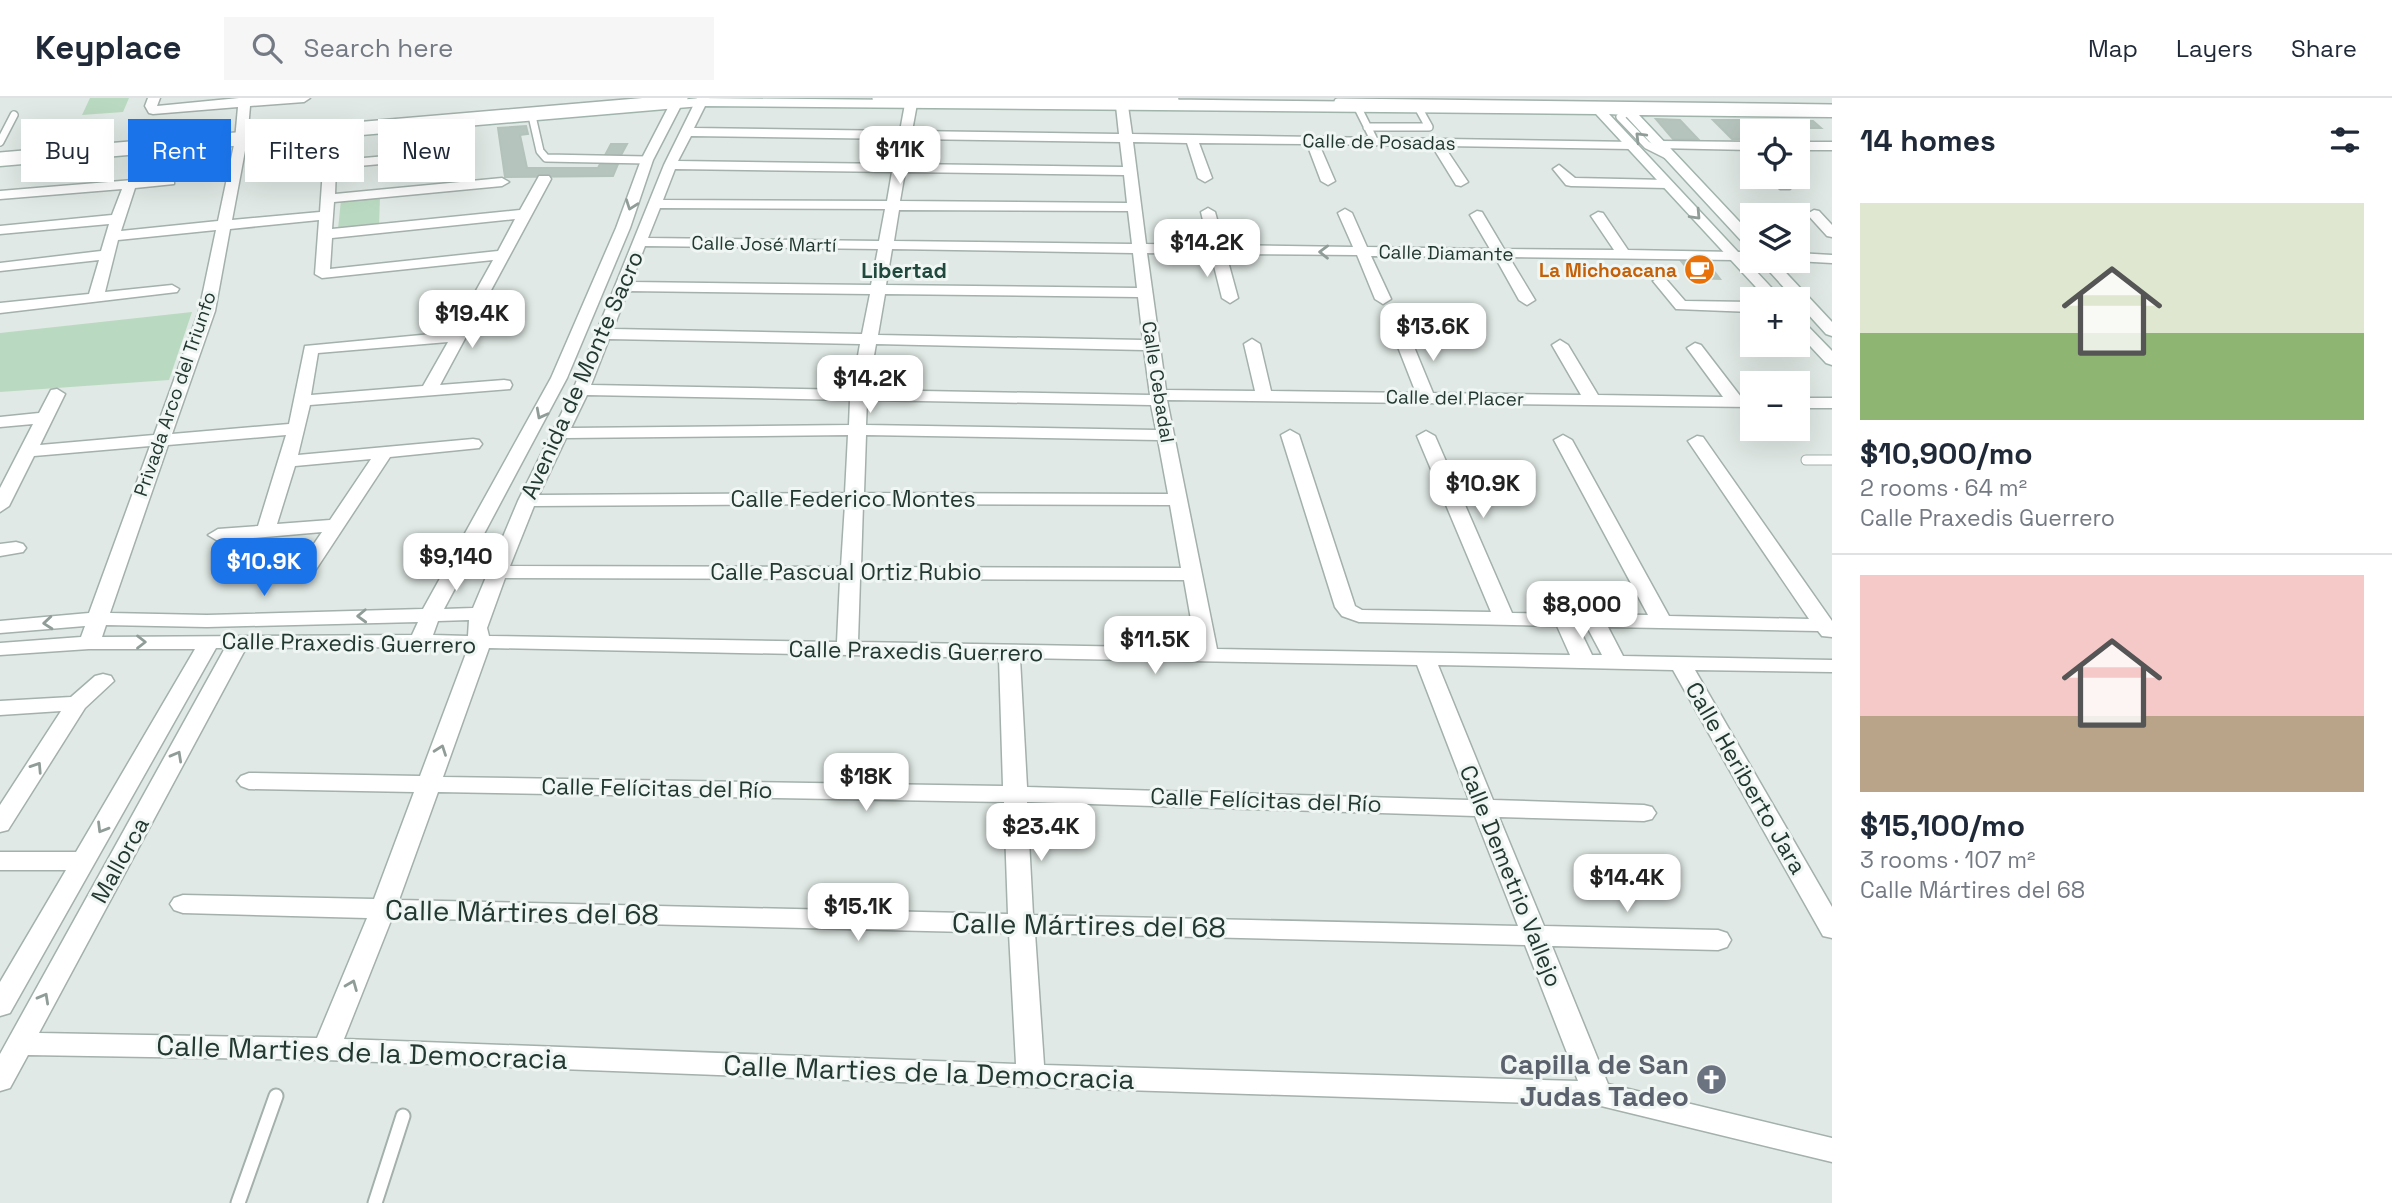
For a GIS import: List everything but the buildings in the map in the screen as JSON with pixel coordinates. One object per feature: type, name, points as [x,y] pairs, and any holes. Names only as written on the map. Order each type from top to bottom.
[{"type":"street","points":[[153,104],[304,98]]},
{"type":"street","points":[[242,137],[643,98]]},
{"type":"street","points":[[1268,98],[1832,109]]},
{"type":"street","points":[[0,157],[532,116],[679,99],[1358,108],[1425,102]]},
{"type":"street","name":"Avenida de Monte Sacro","points":[[420,641],[431,614],[559,378],[623,228],[647,160],[679,99]]},
{"type":"street","name":"Avenida de Monte Sacro","points":[[326,1049],[383,909],[480,644],[477,628],[481,614],[527,501],[581,390],[670,165],[702,100]]},
{"type":"street","name":"Privada Arco del Triunfo","points":[[89,643],[207,311],[242,137],[244,101]]},
{"type":"street","points":[[847,650],[859,396],[911,104]]},
{"type":"street","points":[[1595,104],[1764,287]]},
{"type":"street","points":[[1623,105],[1740,231]]},
{"type":"street","name":"Calle Cebadal","points":[[1122,106],[1158,397],[1208,656]]},
{"type":"street","name":"Calle de Posadas","points":[[685,132],[1631,145]]},
{"type":"street","points":[[1192,139],[1205,178]]},
{"type":"street","points":[[1311,140],[1328,181]]},
{"type":"street","points":[[1436,143],[1461,181]]},
{"type":"street","points":[[1660,145],[1740,146]]},
{"type":"street","points":[[1810,146],[1832,146]]},
{"type":"street","points":[[670,165],[1130,171]]},
{"type":"street","points":[[1559,169],[1571,182],[1667,184]]},
{"type":"street","points":[[475,172],[502,182]]},
{"type":"street","points":[[429,391],[544,180]]},
{"type":"street","points":[[2,189],[156,182]]},
{"type":"street","points":[[328,182],[322,274],[503,255]]},
{"type":"street","points":[[327,199],[389,182]]},
{"type":"street","points":[[96,298],[112,236],[130,184]]},
{"type":"street","points":[[655,204],[1135,207]]},
{"type":"street","points":[[1208,212],[1230,298]]},
{"type":"street","points":[[1345,213],[1383,299]]},
{"type":"street","points":[[325,234],[525,214]]},
{"type":"street","points":[[1814,214],[1832,233]]},
{"type":"street","points":[[112,236],[326,215]]},
{"type":"street","points":[[1476,215],[1527,300]]},
{"type":"street","points":[[1598,216],[1624,255]]},
{"type":"street","points":[[0,230],[118,219]]},
{"type":"street","name":"Calle José Martí","points":[[640,242],[1140,250]]},
{"type":"street","name":"Calle Diamante","points":[[1140,250],[1740,256]]},
{"type":"street","points":[[0,267],[107,255]]},
{"type":"street","points":[[1810,258],[1832,259]]},
{"type":"street","points":[[1778,273],[1832,331]]},
{"type":"street","points":[[1660,281],[1681,306],[1740,307]]},
{"type":"street","points":[[622,286],[1145,293]]},
{"type":"street","points":[[0,307],[172,289]]},
{"type":"street","points":[[603,334],[1152,345]]},
{"type":"street","points":[[266,531],[296,429],[311,349],[458,336]]},
{"type":"street","points":[[1810,337],[1832,360]]},
{"type":"street","points":[[1404,342],[1426,397]]},
{"type":"street","points":[[1252,344],[1264,395]]},
{"type":"street","points":[[1560,345],[1592,400]]},
{"type":"street","points":[[1695,348],[1740,398]]},
{"type":"street","points":[[302,401],[504,385]]},
{"type":"street","name":"Calle del Placer","points":[[581,390],[859,396],[1264,395],[1740,402]]},
{"type":"street","points":[[0,506],[6,483],[27,451],[57,394]]},
{"type":"street","points":[[1810,403],[1832,403]]},
{"type":"street","points":[[0,422],[44,418]]},
{"type":"street","points":[[27,451],[296,429]]},
{"type":"street","points":[[558,433],[858,430],[1166,435]]},
{"type":"street","points":[[1290,435],[1349,612],[1359,617],[1662,622],[1828,631]]},
{"type":"street","points":[[1426,436],[1504,619]]},
{"type":"street","points":[[1563,440],[1662,622]]},
{"type":"street","points":[[1697,442],[1828,631]]},
{"type":"street","points":[[287,461],[473,444]]},
{"type":"street","points":[[306,570],[383,452]]},
{"type":"street","name":"Calle Federico Montes","points":[[527,501],[855,498],[1178,500]]},
{"type":"street","points":[[218,535],[337,525]]},
{"type":"street","name":"Calle Pascual Ortiz Rubio","points":[[499,572],[1193,574]]},
{"type":"street","name":"Calle Praxedis Guerrero","points":[[0,627],[97,619],[208,621],[481,614]]},
{"type":"street","points":[[1565,620],[1584,662]]},
{"type":"street","points":[[1594,621],[1616,662]]},
{"type":"street","name":"Mallorca","points":[[0,1080],[240,641]]},
{"type":"street","name":"Calle Praxedis Guerrero","points":[[0,649],[89,643],[420,641],[1832,666]]},
{"type":"street","name":"Mallorca","points":[[0,1006],[209,642]]},
{"type":"street","points":[[1009,653],[1014,794],[1031,1076]]},
{"type":"street","name":"Calle Demetrio Vallejo","points":[[1425,659],[1597,1093]]},
{"type":"street","name":"Calle Heriberto Jara","points":[[1680,663],[1832,929]]},
{"type":"street","points":[[0,824],[77,703],[103,681]]},
{"type":"street","points":[[0,708],[77,703]]},
{"type":"street","name":"Calle Felícitas del Río","points":[[249,781],[1014,794],[1484,806],[1644,813]]},
{"type":"street","points":[[124,791],[158,791]]},
{"type":"street","points":[[0,861],[82,861]]},
{"type":"street","name":"Calle Mártires del 68","points":[[183,904],[1718,940]]},
{"type":"street","name":"Calle Marties de la Democracia","points":[[19,1044],[326,1049],[1031,1076],[1597,1093],[1832,1150]]},
{"type":"lane","points":[[876,98],[1595,104]]},
{"type":"lane","points":[[242,137],[679,99]]},
{"type":"lane","points":[[702,100],[1595,104]]},
{"type":"lane","points":[[1367,127],[1429,127],[1425,102]]},
{"type":"lane","points":[[1623,105],[1620,117],[1647,145],[1672,158]]},
{"type":"lane","points":[[1358,108],[1375,142]]},
{"type":"lane","points":[[0,142],[14,115]]},
{"type":"lane","points":[[532,116],[540,151],[546,158],[647,160]]},
{"type":"lane","points":[[1807,460],[1832,460]]},
{"type":"lane","points":[[238,1203],[276,1096]]},
{"type":"lane","points":[[375,1203],[404,1116]]},
{"type":"green space","points":[[90,98],[129,98],[123,112],[82,115]]},
{"type":"green space","points":[[380,197],[379,226],[338,229],[341,200]]},
{"type":"green space","points":[[192,312],[169,380],[0,392],[0,333]]},
{"type":"place","name":"La Michoacana","points":[[1700,270]]},
{"type":"place","name":"Capilla de San Judas Tadeo","points":[[1712,1080]]},
{"type":"district","name":"Libertad","points":[[904,270]]}]
